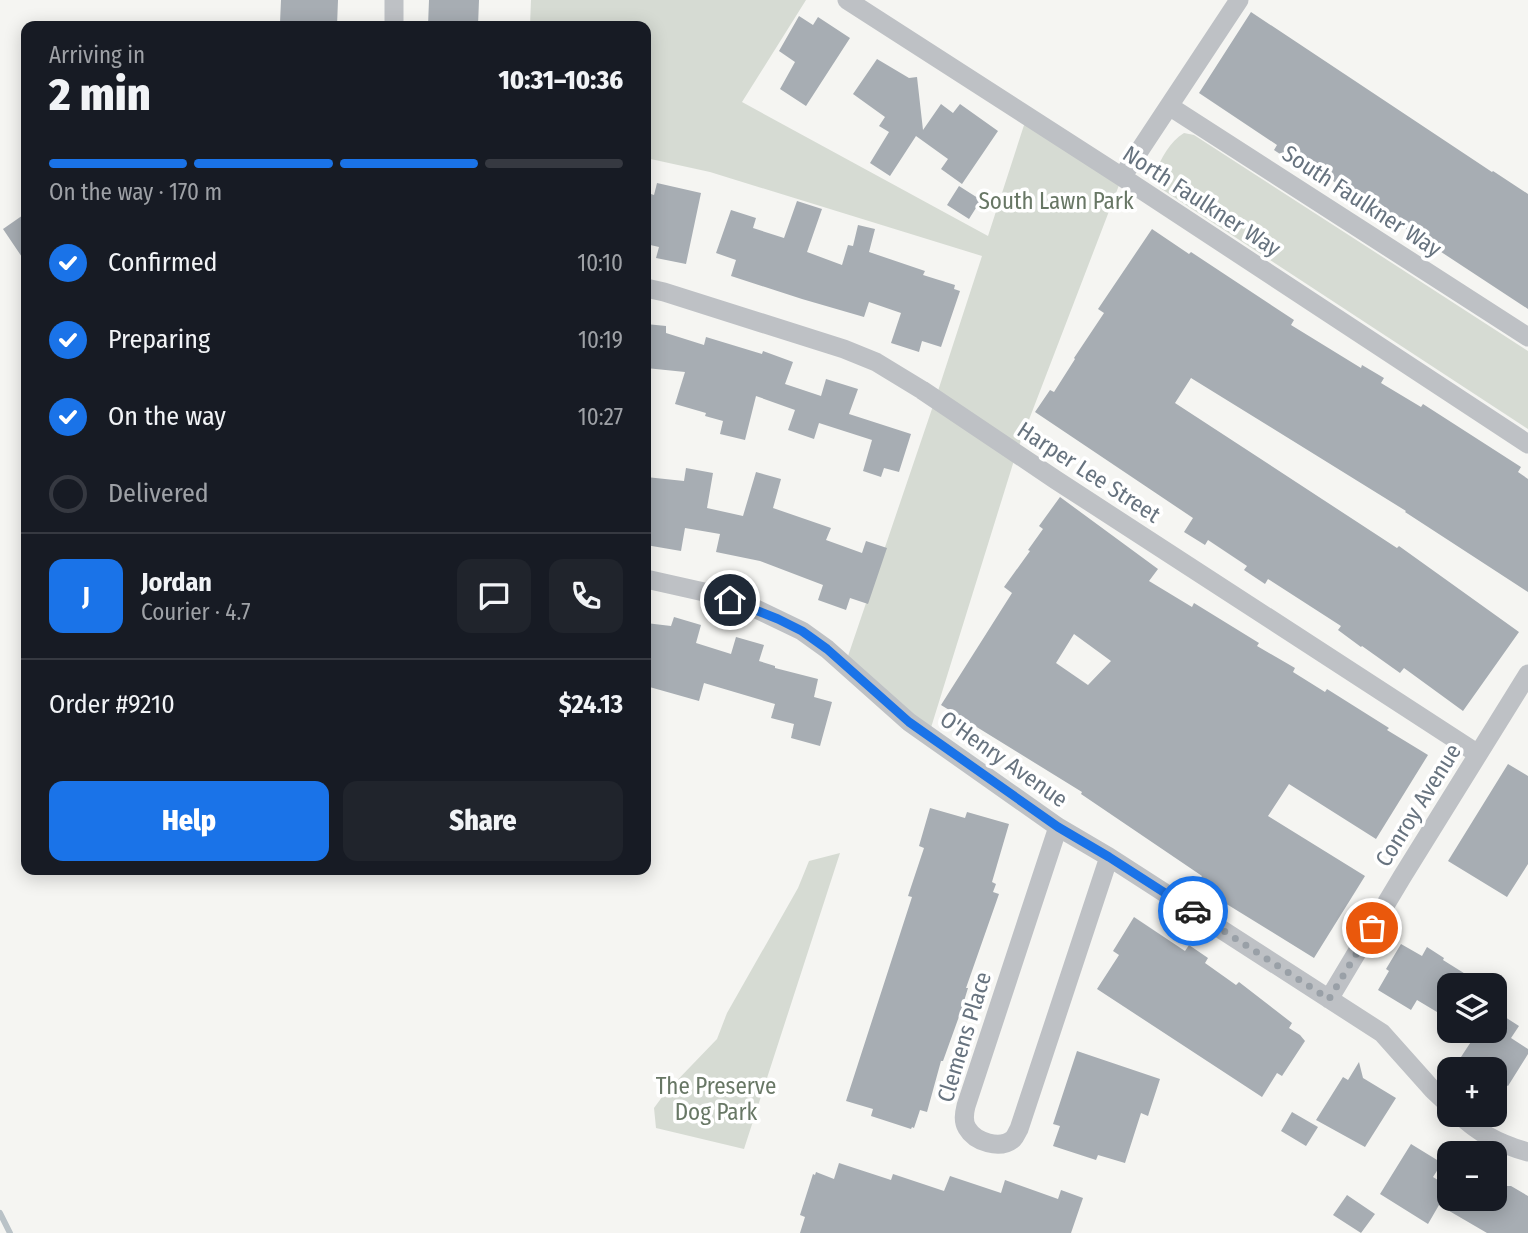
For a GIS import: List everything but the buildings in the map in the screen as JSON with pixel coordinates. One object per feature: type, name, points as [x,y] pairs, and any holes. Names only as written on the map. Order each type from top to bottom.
[{"type":"street","points":[[394,0],[394,21]]},
{"type":"street","name":"North Faulkner Way","points":[[847,0],[1528,444]]},
{"type":"street","points":[[1122,177],[1239,0]]},
{"type":"street","name":"South Faulkner Way","points":[[1169,106],[1527,336]]},
{"type":"street","name":"Harper Lee Street","points":[[651,289],[832,345],[876,362],[1478,754]]},
{"type":"street","name":"O'Henry Avenue","points":[[651,580],[748,605],[802,631],[827,649],[909,722],[1058,827],[1382,1033],[1437,1093]]},
{"type":"street","name":"Conroy Avenue","points":[[1329,999],[1528,674]]},
{"type":"street","name":"Clemens Place","points":[[1058,827],[966,1106],[964,1120],[968,1130],[978,1140],[990,1144],[1003,1143],[1013,1139],[1019,1129],[1109,857]]},
{"type":"street","points":[[1473,1127],[1491,1139],[1528,1152]]},
{"type":"green space","name":"South Lawn Park","points":[[531,0],[806,0],[742,102],[988,236],[1026,119],[1121,180],[1017,451],[936,397],[982,256],[710,172],[651,159],[651,21],[530,21]]},
{"type":"green space","points":[[1184,133],[1194,135],[1528,351],[1528,429],[1160,188],[1155,173],[1170,145]]},
{"type":"green space","points":[[935,400],[1016,454],[929,734],[846,662]]},
{"type":"green space","name":"The Preserve Dog Park","points":[[840,853],[744,1149],[656,1128],[654,1108],[717,1039],[727,1013],[798,888],[809,861]]},
{"type":"waterway","points":[[0,1213],[10,1233]]},
{"type":"way so far","points":[[1193,911],[1329,999],[1372,928]]},
{"type":"route","points":[[730,600],[748,605],[802,631],[852,670],[909,722],[1058,827],[1193,911]]}]
